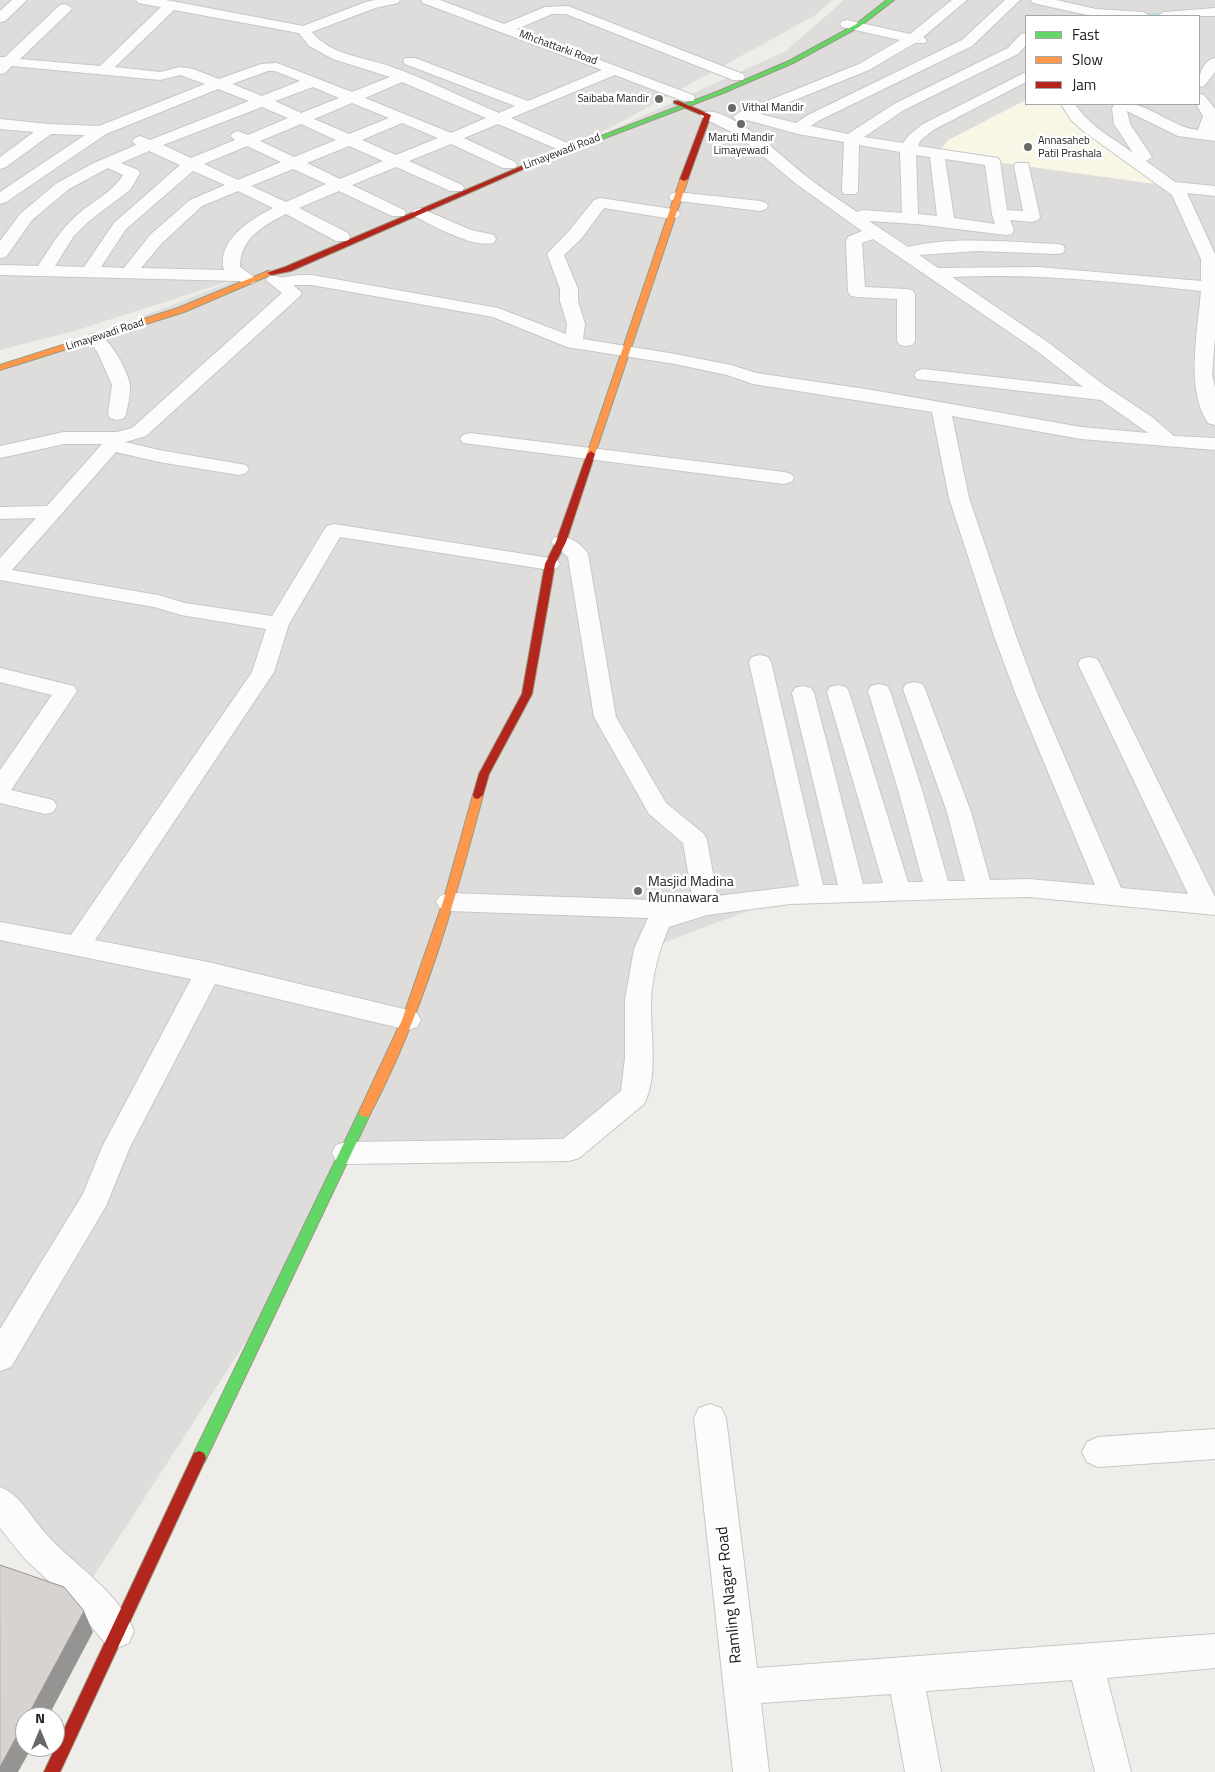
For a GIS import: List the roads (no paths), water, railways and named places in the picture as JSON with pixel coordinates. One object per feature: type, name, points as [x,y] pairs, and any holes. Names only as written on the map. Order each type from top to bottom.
[{"type":"street","points":[[0,18],[20,0]]},
{"type":"street","points":[[149,0],[228,9],[304,30],[371,5],[393,0]]},
{"type":"street","points":[[349,0],[371,5]]},
{"type":"street","name":"Mhchattarki Road","points":[[428,0],[615,70],[683,102]]},
{"type":"street","points":[[852,25],[879,0]]},
{"type":"street","points":[[852,25],[891,0]]},
{"type":"street","points":[[725,123],[864,67],[912,39],[960,0]]},
{"type":"street","points":[[798,129],[812,118],[967,43],[1013,0]]},
{"type":"street","points":[[1038,0],[1100,15]]},
{"type":"street","points":[[103,71],[183,4]]},
{"type":"street","points":[[1049,15],[1060,4]]},
{"type":"street","points":[[3,65],[65,8]]},
{"type":"street","points":[[504,28],[550,10],[568,10],[738,77]]},
{"type":"street","points":[[1197,15],[1215,12]]},
{"type":"street","points":[[852,25],[1025,65]]},
{"type":"street","name":"Limayewadi Road","points":[[260,278],[279,264],[509,165],[565,147],[683,102],[852,25]]},
{"type":"street","name":"Limayewadi Road","points":[[683,102],[721,92],[791,62],[852,25]]},
{"type":"street","points":[[304,30],[314,43],[338,56],[402,77],[565,147]]},
{"type":"street","points":[[852,138],[899,107],[1013,51],[1025,38]]},
{"type":"street","points":[[410,61],[528,106]]},
{"type":"street","points":[[1200,90],[1215,62]]},
{"type":"street","points":[[3,65],[164,76],[185,71],[262,101],[456,188]]},
{"type":"street","points":[[0,199],[106,129],[218,84],[271,67],[282,68],[353,97],[451,138],[509,165]]},
{"type":"street","points":[[0,573],[115,441],[139,432],[293,293],[260,278],[232,269],[230,260],[234,249],[246,232],[268,217],[286,208],[615,70]]},
{"type":"street","points":[[89,272],[120,226],[191,164],[402,77]]},
{"type":"street","points":[[910,217],[908,148],[914,138],[928,127],[1025,77]]},
{"type":"street","points":[[0,253],[26,217],[63,186],[108,163],[150,145],[314,81]]},
{"type":"street","points":[[1200,92],[1215,85]]},
{"type":"street","points":[[1200,94],[1212,117],[1211,124],[1206,128],[1210,136]]},
{"type":"street","points":[[683,102],[743,132],[801,180],[904,253],[1043,347],[1106,395],[1145,421],[1169,441]]},
{"type":"street","points":[[167,104],[341,184],[398,213]]},
{"type":"street","points":[[1069,105],[1076,117],[1088,128],[1178,192],[1212,259],[1209,376],[1214,413]]},
{"type":"street","points":[[1132,160],[1144,157],[1122,124],[1119,108],[1129,105],[1172,129],[1183,133],[1210,136]]},
{"type":"street","points":[[52,1772],[117,1631],[408,1020],[449,902],[484,774],[527,694],[550,564],[561,542],[627,351],[677,197],[708,115]]},
{"type":"street","points":[[745,115],[798,129],[937,154],[992,161],[1000,214],[1006,230],[910,217],[863,215],[867,227]]},
{"type":"street","points":[[128,274],[156,239],[196,202],[402,118]]},
{"type":"street","points":[[0,124],[48,129],[106,129],[150,145],[286,208],[342,237]]},
{"type":"street","points":[[0,164],[48,129]]},
{"type":"street","points":[[850,191],[852,138]]},
{"type":"street","name":"Limayewadi Road","points":[[0,360],[209,297],[288,269],[420,213],[565,147]]},
{"type":"street","points":[[937,154],[946,223]]},
{"type":"street","points":[[44,270],[67,234],[83,218],[124,188],[132,173],[108,163]]},
{"type":"street","points":[[1000,214],[1032,216],[1022,166]]},
{"type":"street","points":[[1170,186],[1215,191]]},
{"type":"street","points":[[677,197],[760,206]]},
{"type":"street","points":[[573,343],[576,324],[569,301],[569,289],[555,254],[575,235],[600,203],[672,214]]},
{"type":"street","points":[[420,213],[466,234],[488,239]]},
{"type":"street","points":[[867,227],[854,241],[857,292],[906,294],[906,341]]},
{"type":"street","points":[[904,253],[917,249],[975,246],[1056,249]]},
{"type":"street","points":[[0,270],[312,280],[415,296],[498,313],[573,343],[731,370],[753,378],[1081,433],[1215,444]]},
{"type":"street","points":[[934,273],[976,270],[1070,274],[1212,285]]},
{"type":"street","name":"Limayewadi Road","points":[[0,368],[181,310],[209,297]]},
{"type":"street","points":[[96,338],[107,353],[121,385],[117,414]]},
{"type":"street","points":[[923,374],[1106,395]]},
{"type":"street","points":[[941,409],[959,498],[1005,636],[1027,695],[1112,896]]},
{"type":"street","points":[[0,452],[64,438],[115,441],[159,456],[239,469]]},
{"type":"street","points":[[470,439],[784,478]]},
{"type":"street","points":[[0,513],[53,512]]},
{"type":"street","points":[[77,946],[263,672],[278,624],[334,530],[550,564]]},
{"type":"street","points":[[561,542],[578,554],[605,717],[657,808],[695,840],[700,908]]},
{"type":"street","points":[[0,573],[158,601],[181,609],[278,624]]},
{"type":"street","points":[[760,662],[813,894]]},
{"type":"street","points":[[1088,664],[1210,906]]},
{"type":"street","points":[[0,675],[66,691],[0,788]]},
{"type":"street","points":[[914,690],[959,812],[980,889]]},
{"type":"street","points":[[879,691],[911,793],[938,890]]},
{"type":"street","points":[[838,692],[898,891]]},
{"type":"street","points":[[803,693],[853,893]]},
{"type":"street","points":[[0,795],[45,806]]},
{"type":"street","points":[[346,1153],[569,1150],[634,1096],[639,1058],[638,1000],[647,949],[659,921],[700,908],[790,895],[1029,888],[1210,906]]},
{"type":"street","points":[[449,902],[700,908]]},
{"type":"street","points":[[0,931],[208,972],[408,1020]]},
{"type":"street","points":[[0,1357],[96,1198],[116,1148],[208,972]]},
{"type":"street","name":"Ramling Nagar Road","points":[[710,1418],[751,1772]]},
{"type":"street","points":[[1098,1452],[1215,1444]]},
{"type":"street","points":[[0,1502],[36,1547],[84,1591],[117,1631]]},
{"type":"street","points":[[740,1687],[906,1676],[1215,1651]]},
{"type":"street","points":[[1085,1662],[1113,1772]]},
{"type":"street","points":[[906,1676],[923,1772]]},
{"type":"waterway","points":[[1141,15],[1166,15]]},
{"type":"place","name":"Saibaba Mandir","points":[[659,99]]},
{"type":"place","name":"Vithal Mandir","points":[[732,108]]},
{"type":"place","name":"Maruti Mandir Limayewadi","points":[[741,124]]},
{"type":"place","name":"Annasaheb Patil Prashala","points":[[1028,147]]},
{"type":"place","name":"Masjid Madina Munnawara","points":[[638,891]]}]
